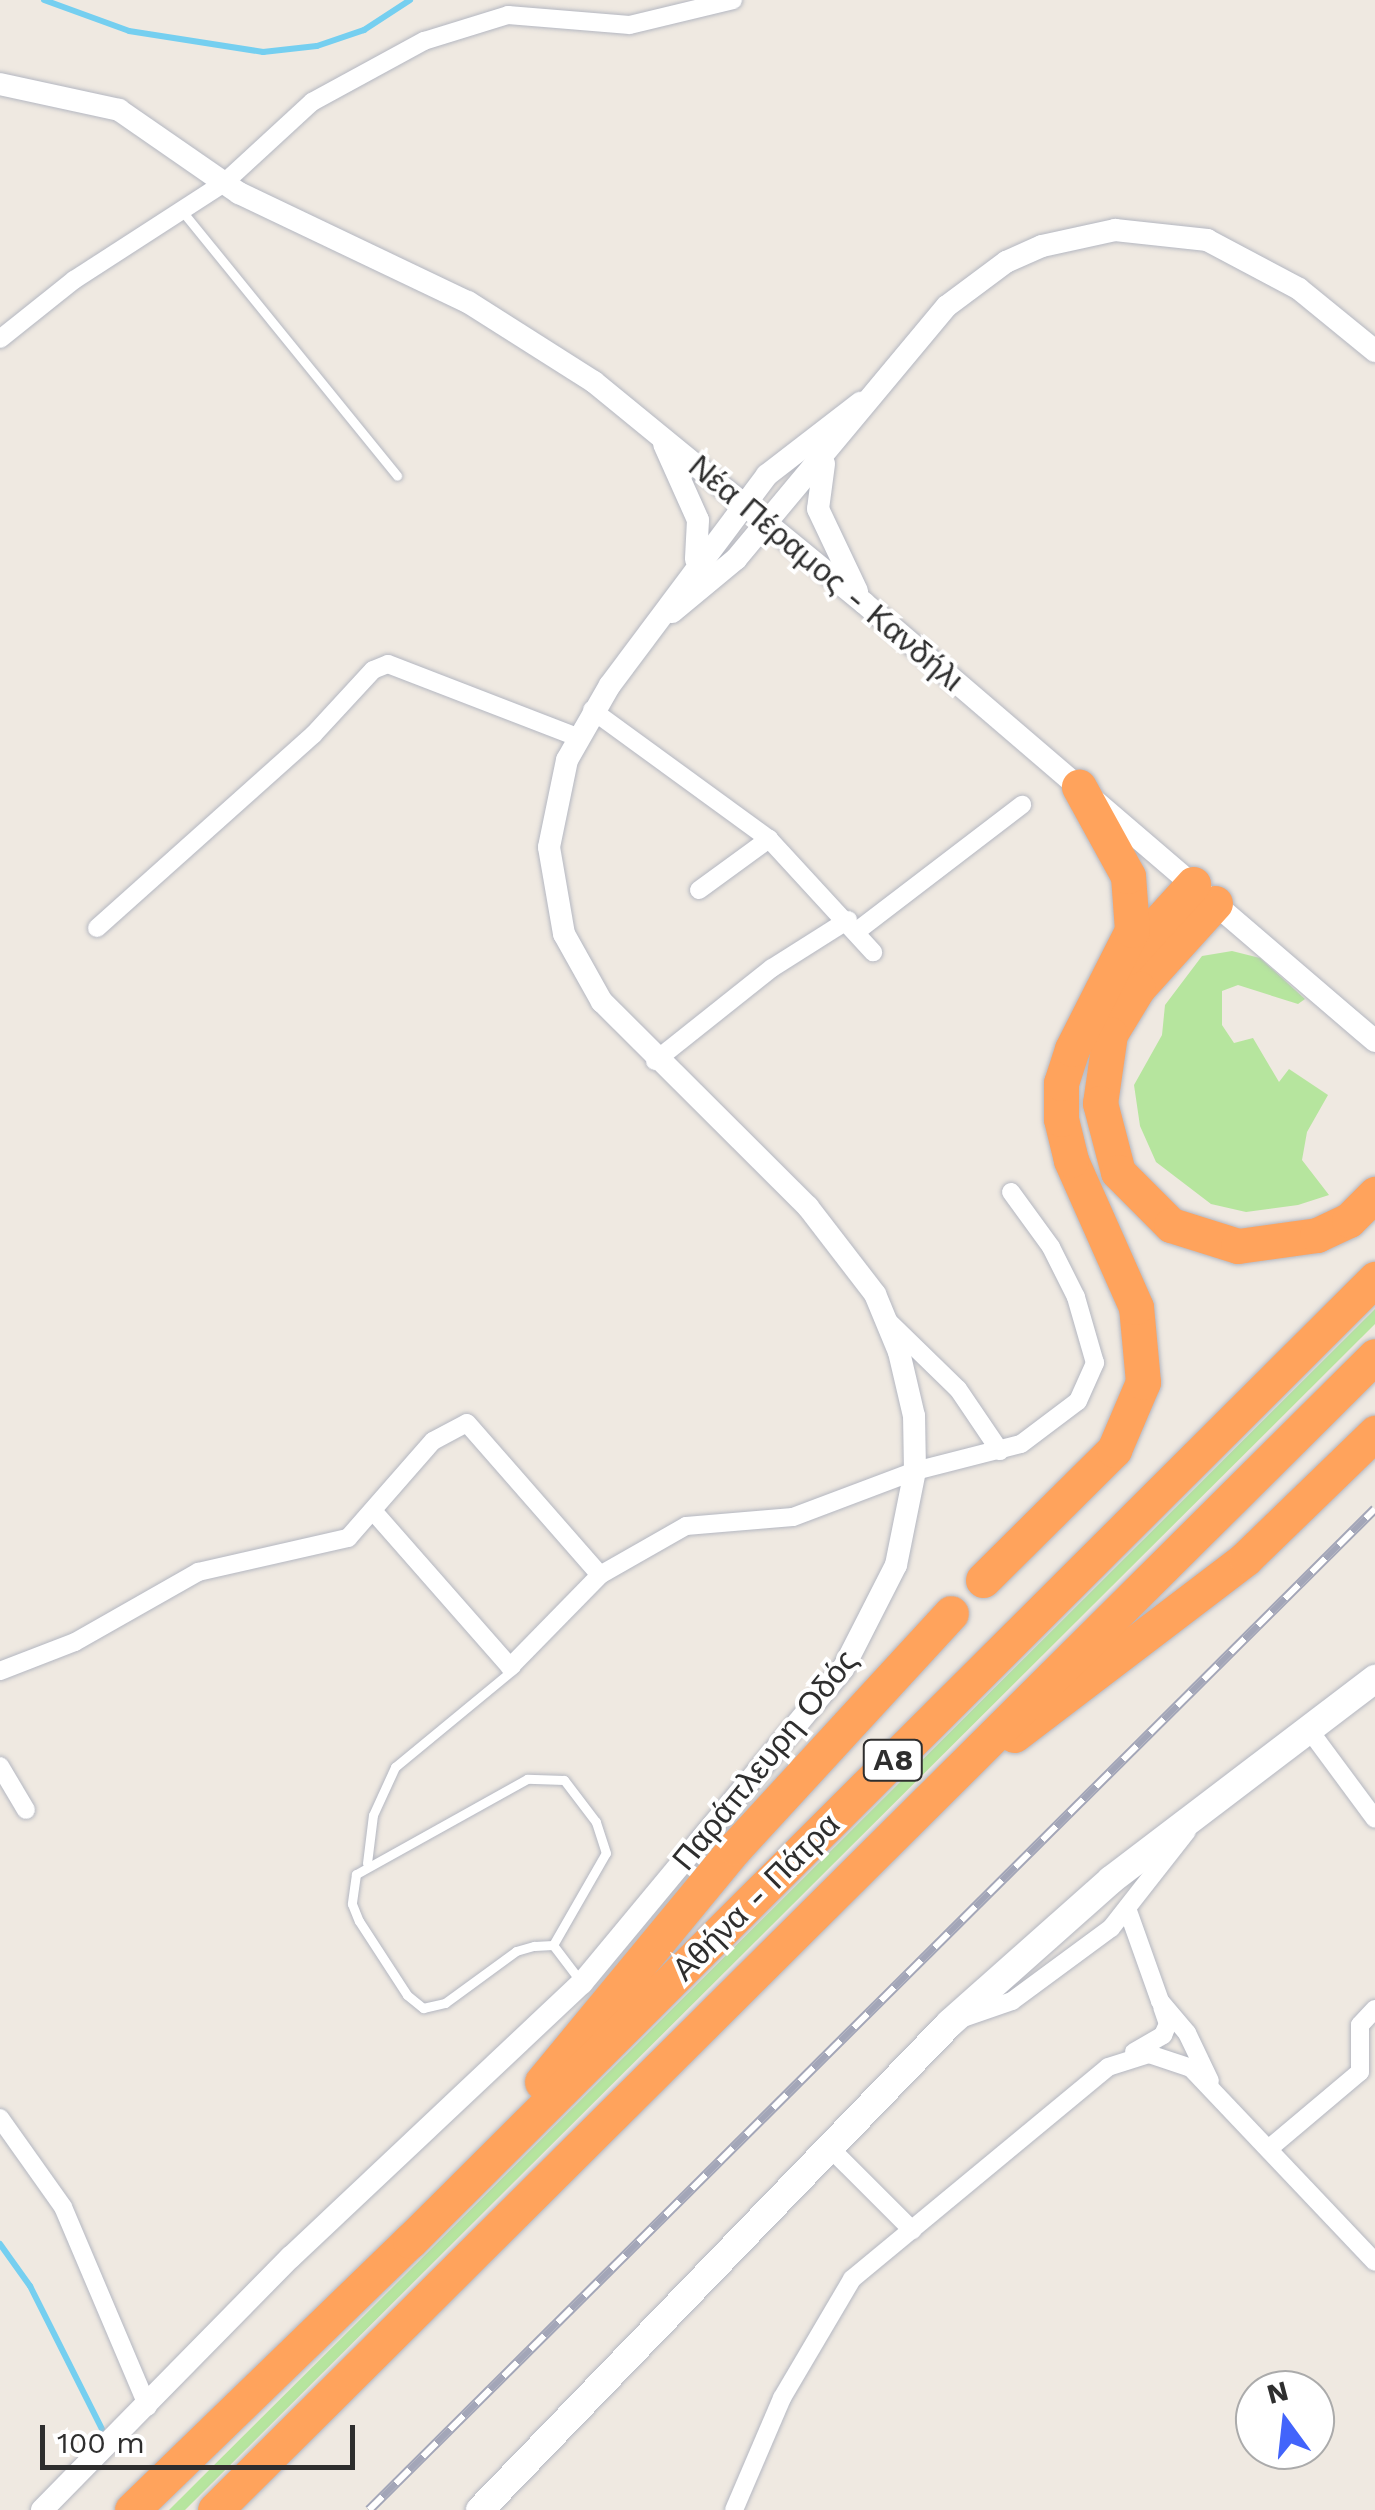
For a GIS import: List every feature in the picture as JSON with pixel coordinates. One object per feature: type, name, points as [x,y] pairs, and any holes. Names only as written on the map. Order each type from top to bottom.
[{"type":"highway","points":[[983,1580],[1096,1472],[1129,1427],[1141,1397],[1144,1348],[1136,1307],[1071,1160],[1059,1102],[1072,1048],[1116,969],[1132,930],[1131,890],[1118,852],[1079,787]]},
{"type":"highway","points":[[1116,969],[1204,894]]},
{"type":"highway","points":[[1204,894],[1110,1034],[1100,1103],[1118,1172],[1171,1225],[1238,1246],[1317,1235],[1349,1220],[1375,1194]]},
{"type":"highway","name":"Αθήνα - Πάτρα","points":[[132,2510],[410,2242],[1375,1280]]},
{"type":"highway","name":"Αθήνα - Πάτρα","points":[[215,2510],[1375,1356]]},
{"type":"highway","points":[[959,1770],[1055,1709],[1246,1558],[1375,1433]]},
{"type":"highway","points":[[410,2242],[735,1848],[950,1613]]},
{"type":"main road","points":[[480,2510],[950,2023],[1204,1806],[1375,1680]]},
{"type":"street","points":[[0,339],[74,280],[224,184],[312,102],[424,41],[508,15],[630,26],[733,0]]},
{"type":"street","name":"Νέα Πέραμος - Κανδήλι","points":[[0,84],[118,110],[224,184],[468,302],[594,382],[864,603],[1375,1040]]},
{"type":"street","name":"Παράπλευρη Οδός","points":[[42,2510],[148,2407],[290,2256],[582,1983],[843,1669],[896,1565],[915,1471],[911,1399],[889,1322],[857,1266],[808,1207],[655,1061],[587,981],[555,906],[551,819],[578,737],[592,710],[661,620],[696,562],[784,458],[860,403],[976,281],[1042,246],[1115,230],[1175,234],[1237,251],[1299,289],[1375,351]]},
{"type":"street","name":"Παράπλευρη Οδός","points":[[661,620],[736,559],[831,450],[860,403]]},
{"type":"street","points":[[658,433],[698,520],[696,562]]},
{"type":"street","points":[[831,450],[816,490],[818,508],[864,603]]},
{"type":"street","points":[[96,928],[313,735],[374,670],[388,664],[578,737]]},
{"type":"street","points":[[592,710],[769,839],[873,952]]},
{"type":"street","points":[[655,1061],[772,968],[852,925],[1022,806]]},
{"type":"street","points":[[700,890],[769,839]]},
{"type":"street","points":[[374,1512],[503,1666],[517,1666],[600,1575],[686,1526],[793,1517],[915,1471],[1000,1451],[1054,1425],[1090,1384],[1095,1363],[1068,1280],[1011,1192]]},
{"type":"street","points":[[889,1322],[958,1388],[1000,1451]]},
{"type":"street","points":[[0,1671],[92,1634],[198,1572],[332,1546],[366,1525],[433,1442],[467,1423],[600,1575]]},
{"type":"street","points":[[1308,1727],[1375,1818]]},
{"type":"street","points":[[0,1766],[26,1810]]},
{"type":"street","points":[[950,2023],[1012,2001],[1046,1980],[1128,1911],[1204,1806]]},
{"type":"street","points":[[734,2510],[782,2398],[852,2279],[1108,2066],[1162,2035],[1168,2024],[1128,1911]]},
{"type":"street","points":[[1160,2002],[1188,2033],[1213,2086]]},
{"type":"street","points":[[1272,2146],[1360,2072],[1360,2025],[1375,2010]]},
{"type":"street","points":[[1108,2066],[1168,2056],[1213,2086],[1375,2262]]},
{"type":"street","points":[[0,2118],[63,2207],[148,2407]]},
{"type":"street","points":[[831,2149],[912,2230]]},
{"type":"lane","points":[[182,211],[398,476]]},
{"type":"lane","points":[[367,1863],[527,1778],[564,1780],[596,1822],[606,1853],[553,1944],[516,1951],[445,2002],[424,2008],[407,1995],[359,1921],[353,1888],[367,1863],[374,1816],[395,1766],[517,1666]]},
{"type":"lane","points":[[553,1944],[582,1983]]},
{"type":"green space","points":[[1232,951],[1260,958],[1305,999],[1298,1004],[1238,985],[1222,991],[1222,1025],[1234,1043],[1253,1038],[1279,1082],[1289,1069],[1328,1095],[1307,1132],[1302,1160],[1329,1195],[1298,1205],[1246,1212],[1211,1204],[1156,1162],[1140,1126],[1134,1085],[1162,1035],[1165,1005],[1202,956]]},
{"type":"green space","points":[[1375,1309],[1375,1324],[185,2510],[169,2510]]},
{"type":"waterway","points":[[44,0],[129,31],[263,52],[317,46],[364,30],[410,0]]},
{"type":"waterway","points":[[0,2244],[30,2286],[102,2429]]},
{"type":"railway","points":[[369,2510],[1375,1509]]}]
